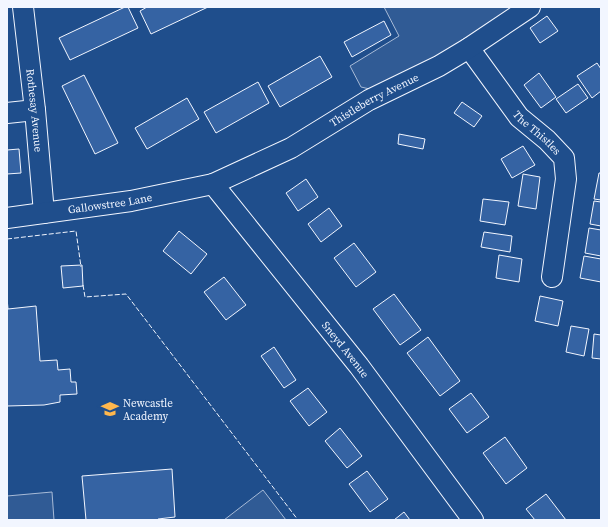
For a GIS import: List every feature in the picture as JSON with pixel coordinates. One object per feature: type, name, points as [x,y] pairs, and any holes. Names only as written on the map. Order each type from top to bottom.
[{"type":"street","name":"Thistleberry Avenue","points":[[213,184],[291,148],[370,100],[439,66],[469,48],[530,7]]},
{"type":"street","name":"Rothesay Avenue","points":[[18,15],[35,110],[44,213]]},
{"type":"street","name":"The Thistles","points":[[469,48],[519,117],[547,140],[564,158],[566,179],[552,277]]},
{"type":"street","points":[[7,113],[35,110]]},
{"type":"street","name":"Gallowstree Lane","points":[[7,218],[131,201],[213,184]]},
{"type":"street","name":"Sneyd Avenue","points":[[213,184],[359,366],[473,520]]},
{"type":"shaded area","points":[[384,7],[511,7],[517,16],[387,93],[361,87],[350,66],[399,36]]},
{"type":"shaded area","points":[[263,490],[286,520],[224,520]]},
{"type":"shaded area","points":[[52,492],[54,520],[7,520],[7,496]]},
{"type":"building","points":[[125,7],[128,7],[138,28],[70,60],[59,38]]},
{"type":"building","points":[[147,7],[208,7],[151,34],[140,11]]},
{"type":"building","points":[[547,16],[558,31],[540,43],[530,28]]},
{"type":"building","points":[[384,21],[391,35],[352,57],[344,42]]},
{"type":"building","points":[[320,56],[332,77],[280,107],[268,86]]},
{"type":"building","points":[[597,63],[601,69],[601,91],[592,98],[577,76]]},
{"type":"building","points":[[539,73],[556,97],[541,108],[524,85]]},
{"type":"building","points":[[84,75],[118,143],[95,154],[62,86]]},
{"type":"building","points":[[258,82],[269,103],[216,133],[204,112]]},
{"type":"building","points":[[578,84],[588,98],[566,113],[556,99]]},
{"type":"building","points":[[187,98],[199,119],[147,149],[135,128]]},
{"type":"building","points":[[462,102],[482,116],[474,127],[454,113]]},
{"type":"building","points":[[399,134],[425,139],[423,149],[398,144]]},
{"type":"building","points":[[523,146],[535,165],[512,178],[501,159]]},
{"type":"building","points":[[19,149],[21,173],[7,174],[7,150]]},
{"type":"building","points":[[599,173],[601,173],[601,200],[594,199]]},
{"type":"building","points":[[523,174],[540,177],[536,209],[518,206]]},
{"type":"building","points":[[306,179],[318,197],[298,211],[286,193]]},
{"type":"building","points":[[483,199],[509,202],[505,225],[480,221]]},
{"type":"building","points":[[594,201],[601,202],[601,226],[590,224]]},
{"type":"building","points":[[329,208],[342,226],[321,242],[308,224]]},
{"type":"building","points":[[589,228],[601,230],[601,256],[585,253]]},
{"type":"building","points":[[179,231],[207,254],[191,274],[163,251]]},
{"type":"building","points":[[484,232],[512,236],[510,252],[481,247]]},
{"type":"building","points":[[354,243],[376,272],[356,287],[334,258]]},
{"type":"building","points":[[499,255],[522,259],[519,282],[496,278]]},
{"type":"building","points":[[584,256],[601,259],[601,282],[580,278]]},
{"type":"building","points":[[82,265],[83,286],[63,288],[61,266]]},
{"type":"building","points":[[224,277],[246,305],[226,320],[204,292]]},
{"type":"building","points":[[394,294],[421,330],[400,345],[373,309]]},
{"type":"building","points":[[540,296],[563,301],[558,326],[535,321]]},
{"type":"building","points":[[7,298],[8,309],[36,306],[40,361],[57,360],[58,370],[70,369],[71,382],[76,382],[77,394],[60,395],[60,402],[44,405],[7,406]]},
{"type":"building","points":[[571,326],[589,329],[584,356],[566,352]]},
{"type":"building","points":[[594,334],[601,335],[601,359],[592,358]]},
{"type":"building","points":[[428,337],[460,381],[440,396],[407,353]]},
{"type":"building","points":[[274,347],[296,380],[284,388],[261,356]]},
{"type":"building","points":[[308,388],[327,412],[309,426],[290,401]]},
{"type":"building","points":[[471,393],[489,417],[467,433],[449,409]]},
{"type":"building","points":[[340,428],[362,456],[347,468],[325,441]]},
{"type":"building","points":[[505,437],[527,468],[506,484],[483,453]]},
{"type":"building","points":[[172,469],[175,517],[158,520],[86,520],[82,476]]},
{"type":"building","points":[[367,471],[388,499],[370,512],[349,484]]},
{"type":"building","points":[[546,494],[566,520],[535,520],[526,509]]},
{"type":"building","points":[[404,512],[410,520],[394,520]]},
{"type":"fence","points":[[7,239],[76,231],[81,267]]},
{"type":"fence","points":[[83,285],[85,297],[126,294],[298,520]]},
{"type":"place","name":"Newcastle Academy","points":[[110,409]]}]
